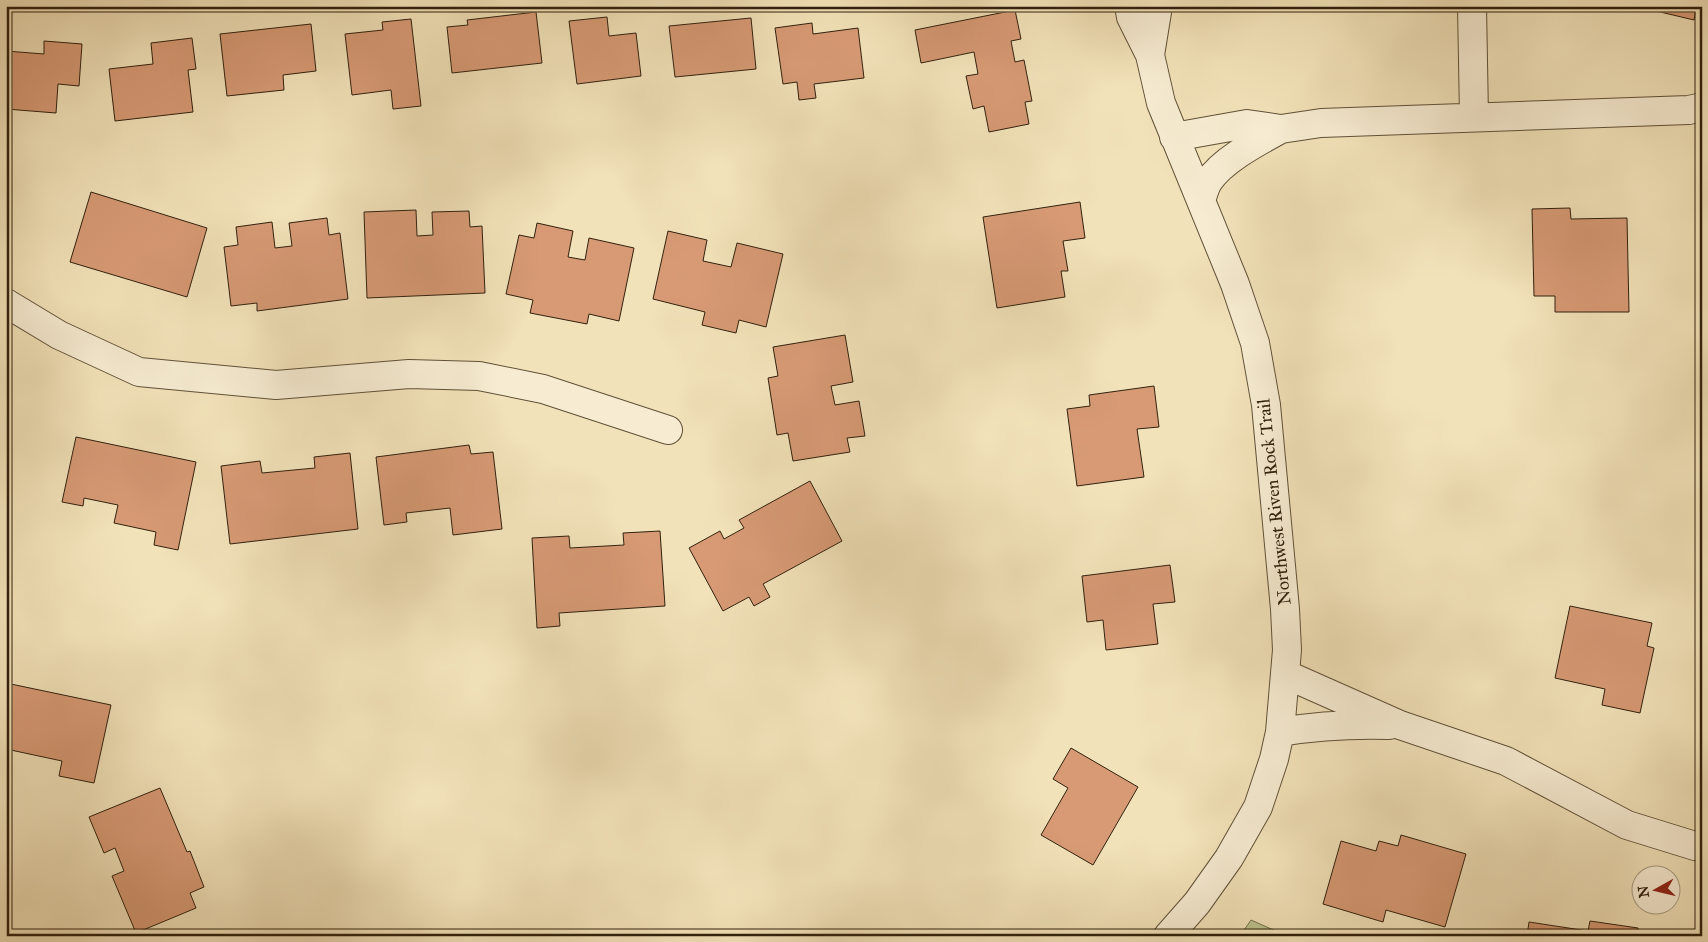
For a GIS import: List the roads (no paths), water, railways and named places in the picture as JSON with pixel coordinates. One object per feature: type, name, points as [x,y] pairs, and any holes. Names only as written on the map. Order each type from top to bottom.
[{"type":"street","name":"Northwest Riven Rock Trail","points":[[1129,6],[1131,16],[1150,55],[1161,103],[1235,284],[1257,352],[1266,405],[1285,609],[1287,650],[1280,732],[1274,759],[1258,807],[1229,858],[1198,904],[1168,936]]},
{"type":"street","name":"Northwest Riven Rock Trail","points":[[1150,55],[1158,6]]},
{"type":"street","points":[[1472,6],[1474,117]]},
{"type":"street","points":[[1174,137],[1247,124],[1282,129],[1320,123],[1680,110],[1702,107]]},
{"type":"street","points":[[1200,200],[1208,182],[1225,164],[1255,143],[1282,129]]},
{"type":"street","points":[[6,303],[59,335],[139,372],[276,385],[409,374],[478,376],[543,390],[668,430]]},
{"type":"street","points":[[1285,674],[1400,725],[1506,761],[1627,825],[1695,846],[1702,846]]},
{"type":"street","points":[[1280,732],[1302,728],[1366,724],[1400,725]]}]
